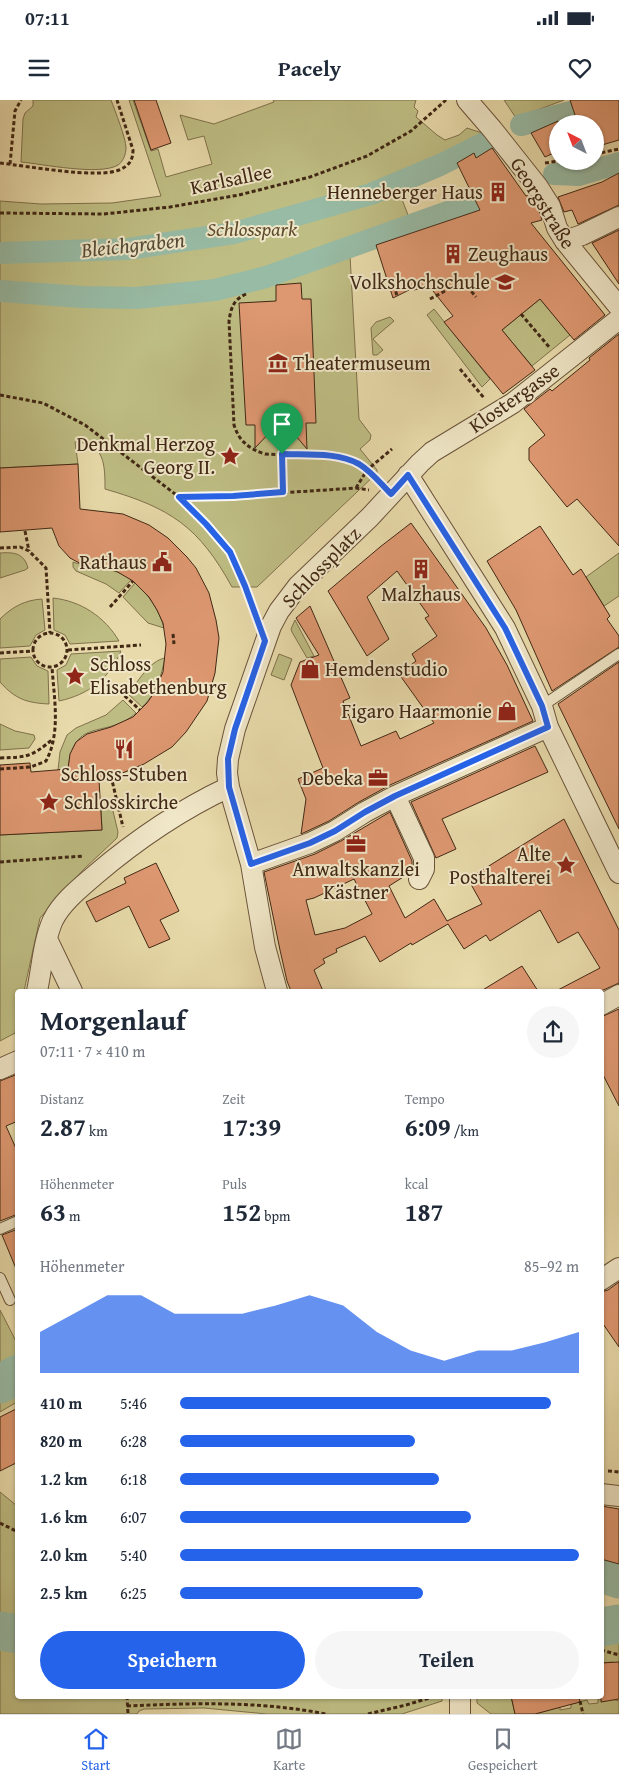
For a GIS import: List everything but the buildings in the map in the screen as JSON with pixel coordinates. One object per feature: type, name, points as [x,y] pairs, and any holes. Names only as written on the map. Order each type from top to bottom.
[{"type":"street","name":"Georgstraße","points":[[467,100],[534,181],[550,206],[557,228],[565,241],[619,307]]},
{"type":"street","points":[[565,241],[619,217]]},
{"type":"street","name":"Klostergasse","points":[[408,475],[432,452],[508,406],[619,319]]},
{"type":"street","points":[[408,475],[505,628],[542,706],[548,727],[618,868]]},
{"type":"street","name":"Schlossplatz","points":[[276,989],[265,947],[251,864],[229,787],[227,773],[230,746],[265,641],[279,611],[298,586],[370,517],[408,475]]},
{"type":"street","points":[[251,864],[310,843],[335,831],[395,796],[548,727]]},
{"type":"street","points":[[37,989],[47,940],[54,920],[65,903],[120,853],[207,797],[229,787]]},
{"type":"street","points":[[395,796],[424,858],[424,869],[419,879]]},
{"type":"street","points":[[47,940],[71,989]]},
{"type":"street","points":[[604,1003],[619,995]]},
{"type":"street","points":[[0,1069],[15,1062]]},
{"type":"street","points":[[604,1278],[619,1268]]},
{"type":"street","points":[[604,1494],[619,1496]]},
{"type":"street","points":[[460,1699],[460,1714]]},
{"type":"lane","points":[[542,706],[619,654]]},
{"type":"lane","points":[[0,1229],[15,1222]]},
{"type":"lane","points":[[0,1278],[10,1300]]},
{"type":"path","points":[[10,164],[15,111],[21,100]]},
{"type":"path","points":[[0,163],[68,172],[106,173],[119,170],[129,164],[133,158],[133,150],[117,100]]},
{"type":"path","name":"Karlsallee","points":[[0,213],[104,214],[170,207],[239,194],[310,177],[367,156],[411,131],[447,100]]},
{"type":"path","points":[[604,152],[619,149]]},
{"type":"path","points":[[430,298],[462,280],[476,297]]},
{"type":"path","points":[[394,285],[397,296]]},
{"type":"path","points":[[246,294],[234,301],[231,307],[229,322],[234,425],[242,440],[254,451],[265,454],[341,458],[358,464],[367,470],[391,494]]},
{"type":"path","points":[[521,314],[563,364]]},
{"type":"path","points":[[460,369],[485,400],[498,395],[508,406]]},
{"type":"path","points":[[0,395],[43,403],[85,425],[179,497],[230,552],[245,586],[265,641]]},
{"type":"path","points":[[281,429],[283,492]]},
{"type":"path","points":[[356,488],[367,470],[392,449]]},
{"type":"path","points":[[179,497],[233,496],[356,488],[391,494]]},
{"type":"path","points":[[25,531],[29,551]]},
{"type":"path","points":[[0,548],[20,547],[29,551],[46,568],[50,633]]},
{"type":"path","points":[[110,607],[133,581]]},
{"type":"path","points":[[50,633],[57,634],[63,638],[68,650],[64,662],[52,667],[40,664],[35,659],[33,652],[34,644],[38,638],[50,633]]},
{"type":"path","points":[[173,634],[174,644]]},
{"type":"path","points":[[68,650],[141,645]]},
{"type":"path","points":[[0,653],[33,652]]},
{"type":"path","points":[[3,771],[31,767],[46,761],[50,754],[56,729],[52,667]]},
{"type":"path","points":[[115,687],[140,710]]},
{"type":"path","points":[[0,758],[35,754],[53,739]]},
{"type":"path","points":[[111,776],[117,805]]},
{"type":"path","points":[[0,862],[87,856]]},
{"type":"path","points":[[608,1471],[619,1472]]},
{"type":"path","points":[[0,1523],[15,1530]]},
{"type":"path","points":[[604,1651],[619,1655]]},
{"type":"path","points":[[127,1699],[128,1714]]},
{"type":"path","points":[[368,1714],[426,1699]]},
{"type":"path","points":[[580,1701],[583,1714]]},
{"type":"path","points":[[126,1706],[199,1702],[292,1708],[326,1714]]},
{"type":"green space","points":[[33,100],[111,100],[126,144],[124,158],[118,165],[98,169],[21,162],[23,119],[25,113],[33,106]]},
{"type":"green space","name":"Schlosspark","points":[[129,100],[133,100],[151,151],[158,149],[166,177],[212,164],[204,136],[188,140],[180,115],[214,124],[274,102],[273,100],[416,100],[414,107],[418,111],[416,117],[445,140],[459,135],[467,128],[482,133],[485,137],[394,179],[410,220],[393,226],[397,238],[350,255],[359,419],[371,435],[370,440],[360,449],[377,470],[377,473],[257,587],[232,587],[208,549],[181,523],[148,504],[105,489],[105,472],[101,457],[92,446],[75,442],[78,464],[0,468],[0,201],[41,204],[112,203],[161,196]]},
{"type":"green space","points":[[504,100],[564,100],[516,118]]},
{"type":"green space","points":[[540,299],[570,335],[532,366],[502,330]]},
{"type":"green space","points":[[434,309],[490,379],[482,387],[427,315]]},
{"type":"green space","points":[[390,317],[394,321],[373,339],[383,350],[377,355],[373,355],[371,328],[376,322]]},
{"type":"green space","points":[[0,553],[18,554],[24,559],[28,568],[0,578]]},
{"type":"green space","points":[[619,553],[619,596],[604,606],[586,577]]},
{"type":"green space","points":[[73,562],[118,572],[131,580],[119,593],[106,584],[76,571],[73,567]]},
{"type":"green space","points":[[135,583],[153,603],[164,628],[148,623],[123,597]]},
{"type":"green space","points":[[53,598],[73,603],[91,612],[107,625],[119,641],[70,644],[65,635],[54,630]]},
{"type":"green space","points":[[42,599],[45,630],[36,635],[30,646],[0,648],[0,619],[19,605]]},
{"type":"green space","points":[[295,620],[314,656],[307,658],[292,632],[291,629]]},
{"type":"green space","points":[[121,651],[111,669],[97,684],[88,690],[59,701],[57,670],[66,665],[71,654]]},
{"type":"green space","points":[[279,654],[292,659],[284,680],[271,675]]},
{"type":"green space","points":[[31,657],[37,666],[48,671],[49,704],[34,703],[22,699],[0,682],[0,659]]},
{"type":"green space","points":[[165,658],[157,685],[151,697],[142,707],[128,694],[154,663]]},
{"type":"green space","points":[[123,700],[136,713],[114,726],[84,735],[77,741],[71,752],[68,769],[58,770],[60,752],[67,735],[76,728],[106,715]]},
{"type":"green space","points":[[0,724],[15,731],[34,735],[35,739],[29,748],[0,750]]},
{"type":"green space","points":[[112,807],[118,832],[117,838],[84,869],[40,918],[24,989],[15,989],[15,1033],[0,1041],[0,835],[102,830],[101,808]]},
{"type":"green space","points":[[0,1310],[15,1339],[15,1403],[0,1412]]},
{"type":"green space","points":[[0,1492],[15,1504],[15,1699],[442,1699],[442,1701],[402,1714],[267,1714],[204,1708],[144,1709],[137,1714],[0,1714]]},
{"type":"green space","points":[[619,1627],[619,1664],[604,1663],[604,1629]]},
{"type":"green space","points":[[477,1699],[512,1699],[515,1714],[491,1714],[477,1703]]},
{"type":"green space","points":[[598,1699],[619,1701],[619,1714],[535,1714],[560,1707],[560,1710],[571,1708],[571,1704],[587,1700],[589,1704],[598,1703]]},
{"type":"waterway","name":"Bleichgraben","points":[[521,125],[617,100]]},
{"type":"waterway","name":"Bleichgraben","points":[[0,253],[128,249],[234,233],[371,194],[440,165],[488,141]]},
{"type":"waterway","name":"Bleichgraben","points":[[554,174],[579,175],[619,163]]},
{"type":"waterway","name":"Bleichgraben","points":[[0,291],[82,297],[136,298],[215,290],[266,277],[478,201]]},
{"type":"waterway","points":[[0,1384],[15,1376]]},
{"type":"waterway","points":[[604,1574],[619,1579]]},
{"type":"waterway","points":[[604,1626],[619,1624]]},
{"type":"waterway","points":[[0,1631],[15,1634]]},
{"type":"place","name":"Henneberger Haus","points":[[498,192]]},
{"type":"place","name":"Zeughaus","points":[[453,254]]},
{"type":"place","name":"Volkshochschule","points":[[505,282]]},
{"type":"place","name":"Theatermuseum","points":[[278,363]]},
{"type":"place","name":"Denkmal Herzog Georg II.","points":[[230,456]]},
{"type":"place","name":"Rathaus","points":[[162,562]]},
{"type":"place","name":"Malzhaus","points":[[421,569]]},
{"type":"place","name":"Hemdenstudio","points":[[310,669]]},
{"type":"place","name":"Schloss Elisabethenburg","points":[[75,676]]},
{"type":"place","name":"Figaro Haarmonie","points":[[507,711]]},
{"type":"place","name":"Schloss-Stuben","points":[[124,749]]},
{"type":"place","name":"Debeka","points":[[378,778]]},
{"type":"place","name":"Schlosskirche","points":[[49,802]]},
{"type":"place","name":"Anwaltskanzlei Kästner","points":[[356,844]]},
{"type":"place","name":"Alte Posthalterei","points":[[566,865]]},
{"type":"route","points":[[282,454],[326,456],[341,458],[358,464],[367,470],[391,494],[408,475],[505,628],[542,706],[548,727],[395,796],[335,831],[310,843],[251,864],[229,787],[227,773],[230,746],[265,641],[245,586],[230,552],[179,497],[233,496],[283,492],[282,454]]}]
